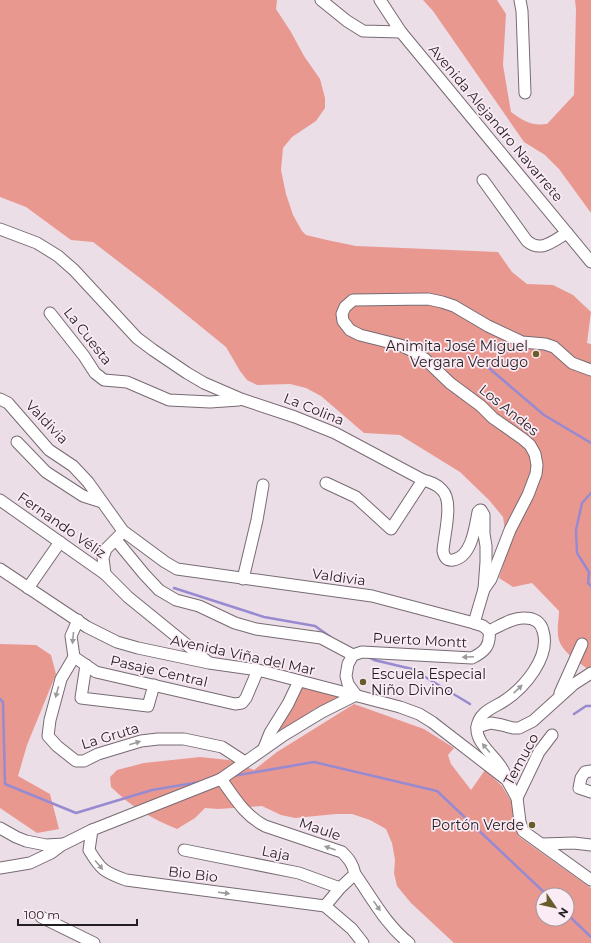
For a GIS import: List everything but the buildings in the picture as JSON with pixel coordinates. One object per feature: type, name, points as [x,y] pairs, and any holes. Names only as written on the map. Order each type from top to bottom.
[{"type":"street","points":[[321,0],[347,21],[363,30],[401,32]]},
{"type":"street","name":"Avenida Alejandro Navarrete","points":[[380,0],[401,32],[591,262]]},
{"type":"street","points":[[520,0],[522,11],[525,93]]},
{"type":"street","points":[[483,180],[527,241],[533,246],[543,247],[567,233]]},
{"type":"street","name":"La Colina","points":[[0,229],[26,238],[49,250],[74,270],[137,338],[169,362],[204,383],[241,400],[277,410],[315,424],[355,443],[423,480],[436,485],[443,491],[447,498],[448,507],[443,551],[444,557],[449,560],[459,558],[467,550],[475,531],[478,512],[480,510],[483,511],[486,562],[484,589]]},
{"type":"street","name":"Los Andes","points":[[474,623],[484,589],[491,579],[510,530],[528,495],[536,474],[537,465],[535,454],[530,445],[493,418],[481,406],[450,383],[425,359],[400,345],[360,335],[350,330],[343,321],[342,314],[345,307],[353,300],[428,300],[442,302],[454,306],[488,326],[522,342],[545,344],[554,347],[572,363],[591,370]]},
{"type":"street","name":"La Cuesta","points":[[50,313],[95,372],[104,380],[127,382],[169,400],[210,402],[241,400]]},
{"type":"street","name":"Valdivia","points":[[0,399],[8,403],[49,450],[73,466],[102,502],[120,536],[178,569],[372,596],[474,623],[483,626],[489,632]]},
{"type":"street","points":[[17,442],[46,472],[83,496],[102,502]]},
{"type":"street","points":[[326,483],[356,498],[391,529],[423,480]]},
{"type":"street","points":[[243,579],[257,520],[263,485]]},
{"type":"street","name":"Fernando Véliz","points":[[0,500],[105,574]]},
{"type":"street","points":[[0,868],[30,863],[92,830],[221,779],[284,735],[322,712],[356,695],[348,684],[346,676],[348,664],[353,655],[321,638],[256,629],[235,623],[198,606],[176,600],[159,590],[144,574],[120,536]]},
{"type":"street","name":"Fernando Véliz","points":[[105,574],[103,558],[106,549],[120,536]]},
{"type":"street","points":[[28,588],[60,542]]},
{"type":"street","name":"Avenida Viña del Mar","points":[[0,569],[96,632],[122,643],[209,663],[258,670],[400,707],[419,714],[432,722],[507,780],[516,798],[523,831],[591,880]]},
{"type":"street","points":[[105,574],[128,597],[209,663]]},
{"type":"street","points":[[489,632],[519,618],[530,618],[539,622],[543,631],[543,652],[537,665],[527,680],[518,690],[504,701],[486,711],[480,719],[477,727],[477,738],[501,765],[507,780]]},
{"type":"street","points":[[74,656],[71,636],[78,620]]},
{"type":"street","name":"Puerto Montt","points":[[353,655],[362,652],[472,658],[481,653],[488,646],[490,639],[489,632]]},
{"type":"street","points":[[558,699],[582,644]]},
{"type":"street","name":"Pasaje Central","points":[[74,656],[96,672],[235,704],[242,703],[246,698],[258,670]]},
{"type":"street","name":"La Gruta","points":[[74,656],[61,679],[50,720],[48,736],[56,746],[76,761],[84,761],[98,754],[141,741],[158,739],[184,739],[222,747],[245,762]]},
{"type":"street","points":[[86,665],[81,698],[148,706],[154,685]]},
{"type":"street","points":[[477,727],[492,724],[519,728],[533,721],[574,684],[591,673]]},
{"type":"street","points":[[264,748],[270,732],[288,704],[299,681]]},
{"type":"street","name":"Temuco","points":[[516,798],[539,752],[552,735]]},
{"type":"street","points":[[591,771],[585,772],[581,778],[579,788],[591,792]]},
{"type":"street","name":"Maule","points":[[221,779],[245,812],[255,820],[265,826],[342,852],[350,859],[354,866],[355,874],[391,925],[409,943]]},
{"type":"street","points":[[0,828],[26,841],[46,844],[67,842],[89,850],[92,830]]},
{"type":"street","points":[[543,844],[574,843],[591,845]]},
{"type":"street","name":"Bio Bio","points":[[89,850],[98,865],[104,871],[126,880],[326,906]]},
{"type":"street","name":"Laja","points":[[184,850],[203,858],[299,873],[340,888]]},
{"type":"street","points":[[355,874],[340,888],[326,906],[352,929],[363,943]]},
{"type":"street","points":[[42,917],[94,943]]},
{"type":"shaded area","points":[[0,0],[277,0],[276,9],[304,56],[320,79],[325,98],[325,108],[316,121],[292,137],[283,148],[281,170],[286,194],[293,215],[306,235],[356,246],[498,252],[512,272],[527,284],[553,285],[573,295],[591,312],[587,343],[591,344],[591,671],[565,651],[559,640],[559,611],[532,583],[513,587],[499,578],[509,546],[503,517],[489,500],[460,472],[400,435],[364,433],[321,396],[306,388],[290,384],[257,385],[247,380],[226,347],[93,242],[71,240],[26,207],[0,197]]},
{"type":"shaded area","points":[[423,0],[497,0],[506,14],[503,65],[511,112],[528,122],[547,124],[574,95],[575,0],[591,0],[591,213],[559,169],[545,155],[524,142],[433,11]]},
{"type":"shaded area","points":[[0,644],[36,645],[51,655],[56,674],[27,745],[18,776],[50,794],[59,829],[37,833],[0,808]]},
{"type":"shaded area","points":[[301,685],[343,698],[314,709],[273,739]]},
{"type":"shaded area","points":[[354,704],[424,729],[454,748],[448,755],[451,764],[471,790],[485,770],[502,786],[511,801],[518,836],[591,888],[591,943],[454,943],[411,903],[397,886],[394,873],[395,860],[392,843],[386,829],[370,820],[352,814],[295,818],[281,815],[262,806],[218,809],[205,808],[195,818],[177,829],[159,821],[126,800],[111,787],[110,777],[117,770],[144,763],[200,757],[229,760],[254,770],[277,752]]},
{"type":"waterway","points":[[483,363],[544,415],[591,443]]},
{"type":"waterway","points":[[591,493],[582,503],[576,530],[577,553],[589,572],[588,583],[591,586]]},
{"type":"waterway","points":[[174,588],[264,617],[315,626],[332,638]]},
{"type":"waterway","points":[[368,657],[374,660],[412,669],[470,704]]},
{"type":"waterway","points":[[0,699],[3,702],[5,784],[76,813],[152,790],[200,782]]},
{"type":"waterway","points":[[574,714],[586,706],[591,706]]},
{"type":"waterway","points":[[233,776],[314,762],[437,791],[539,887]]},
{"type":"waterway","points":[[575,922],[591,937]]},
{"type":"place","name":"Animita José Miguel Vergara Verdugo","points":[[536,354]]},
{"type":"place","name":"Escuela Especial Niño Divino","points":[[363,682]]},
{"type":"place","name":"Portón Verde","points":[[532,825]]}]
